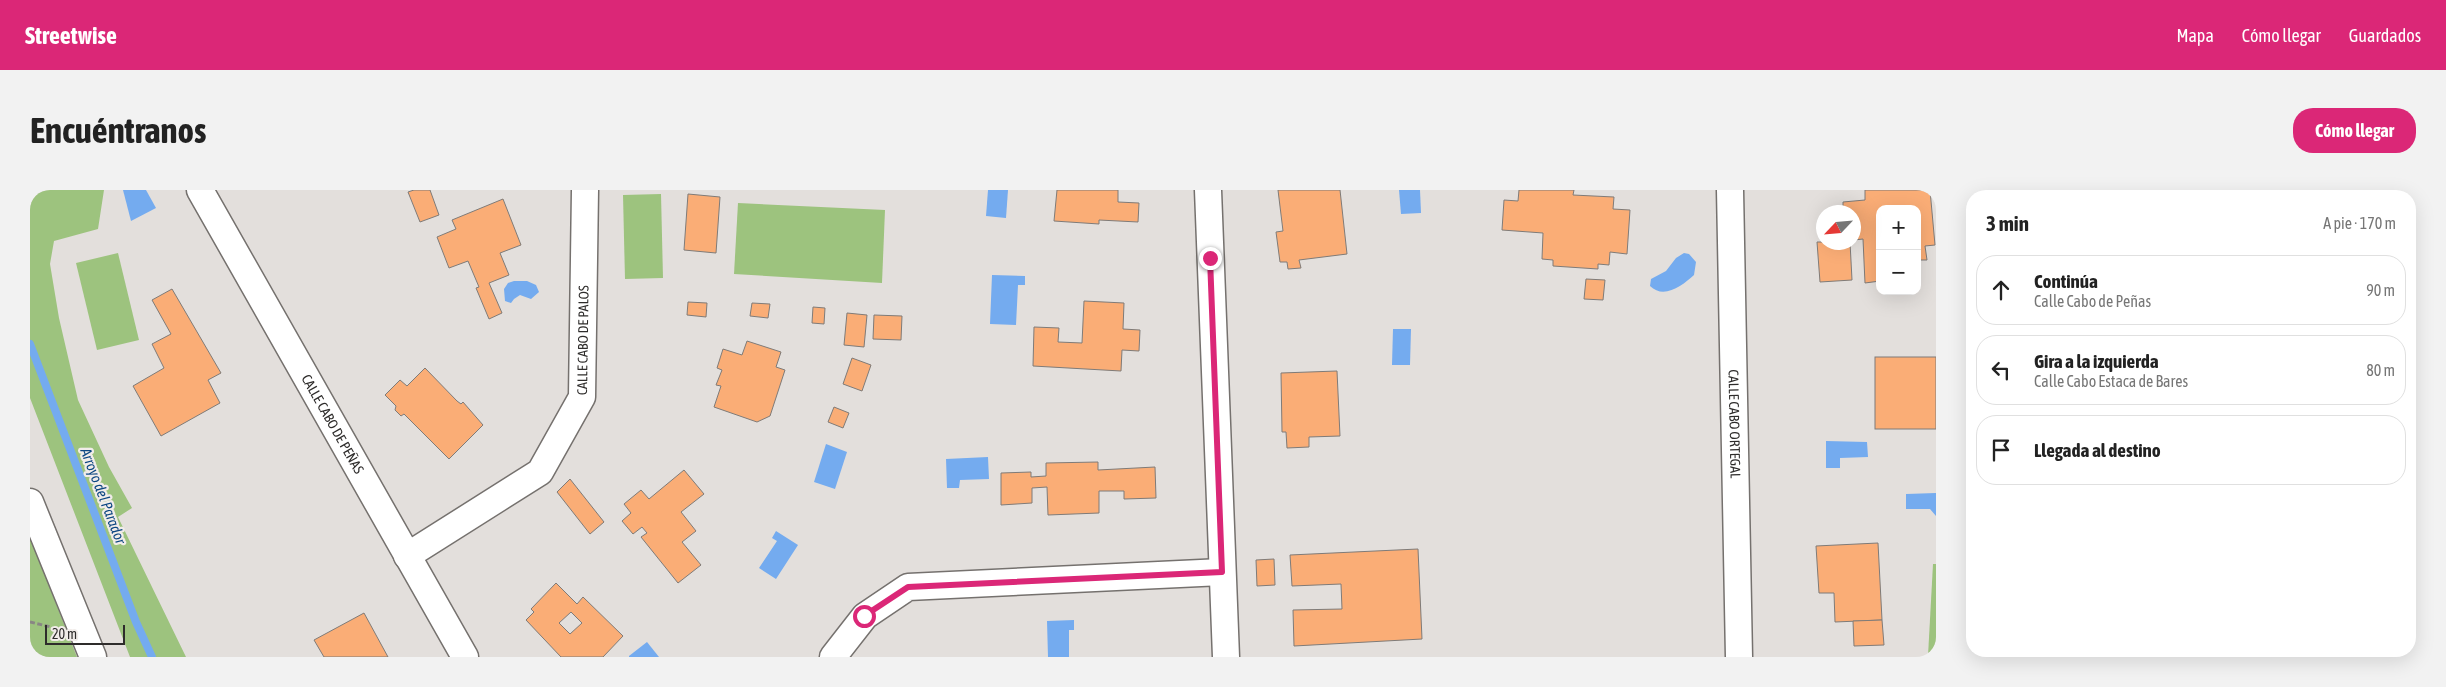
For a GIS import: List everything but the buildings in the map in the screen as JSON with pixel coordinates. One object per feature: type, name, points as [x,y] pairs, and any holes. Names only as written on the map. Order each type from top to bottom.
[{"type":"street","name":"CALLE CABO DE PEÑAS","points":[[200,190],[465,657]]},
{"type":"street","name":"CALLE CABO DE PALOS","points":[[407,556],[540,472],[582,397],[585,190]]},
{"type":"street","points":[[1208,190],[1226,657]]},
{"type":"street","name":"CALLE CABO ORTEGAL","points":[[1730,190],[1739,657]]},
{"type":"street","points":[[30,502],[93,657]]},
{"type":"street","points":[[833,657],[864,616],[908,587],[1222,572]]},
{"type":"green space","points":[[30,190],[104,190],[98,229],[54,241],[50,264],[59,318],[78,400],[109,467],[132,508],[118,517],[186,657],[130,657],[30,398]]},
{"type":"green space","points":[[661,194],[663,278],[625,279],[623,195]]},
{"type":"green space","points":[[738,203],[885,210],[882,283],[734,274]]},
{"type":"green space","points":[[118,253],[139,340],[97,350],[76,263]]},
{"type":"green space","points":[[30,537],[77,657],[30,657]]},
{"type":"green space","points":[[1933,564],[1936,564],[1936,656],[1928,656]]},
{"type":"water","points":[[123,190],[146,190],[156,208],[131,221]]},
{"type":"water","points":[[988,190],[1008,190],[1006,218],[986,216]]},
{"type":"water","points":[[1399,190],[1420,190],[1421,213],[1401,214]]},
{"type":"water","points":[[1684,253],[1689,254],[1696,262],[1694,275],[1673,290],[1661,292],[1650,286],[1651,279],[1666,271],[1676,258]]},
{"type":"water","points":[[992,275],[1025,276],[1025,285],[1018,285],[1016,325],[990,324]]},
{"type":"water","points":[[527,281],[536,285],[539,292],[531,299],[520,295],[511,303],[505,301],[504,289],[508,283]]},
{"type":"water","points":[[1393,329],[1411,329],[1410,365],[1392,365]]},
{"type":"water","points":[[1826,441],[1867,442],[1868,457],[1840,458],[1840,468],[1826,468]]},
{"type":"water","points":[[826,444],[847,452],[835,489],[814,482]]},
{"type":"water","points":[[988,457],[989,479],[960,480],[959,488],[947,488],[946,459]]},
{"type":"water","points":[[1936,493],[1936,516],[1930,509],[1906,509],[1906,494]]},
{"type":"water","points":[[776,531],[798,545],[776,579],[759,568],[777,541],[772,538]]},
{"type":"water","points":[[1074,620],[1074,630],[1069,630],[1069,657],[1048,657],[1047,621]]},
{"type":"water","points":[[647,642],[659,657],[629,657],[629,656]]},
{"type":"waterway","name":"Arroyo del Parador","points":[[30,344],[136,622],[152,657]]},
{"type":"route","points":[[864,616],[908,587],[1222,572],[1210,258]]}]
